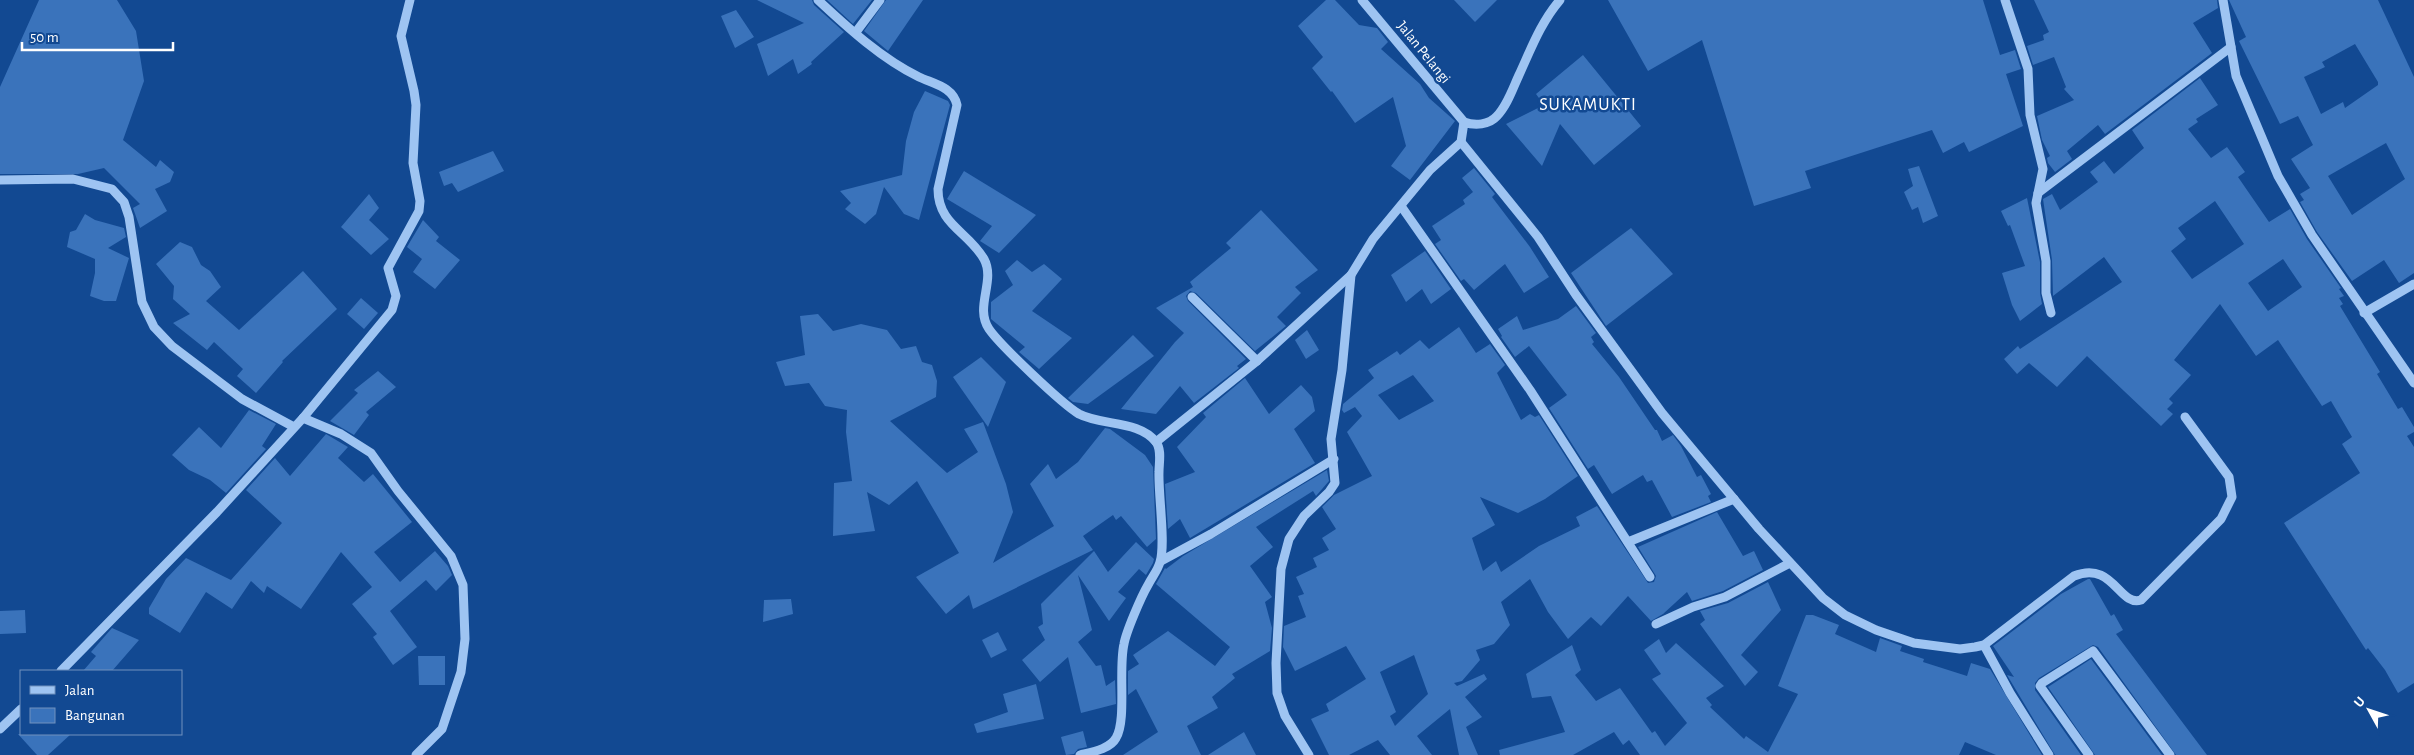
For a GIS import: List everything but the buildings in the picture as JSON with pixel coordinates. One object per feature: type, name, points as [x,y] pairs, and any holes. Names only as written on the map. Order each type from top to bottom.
[{"type":"street","points":[[62,670],[217,512],[303,418],[392,310],[396,296],[388,268],[419,211],[420,201],[413,163],[414,91],[401,36],[410,0]]},
{"type":"street","points":[[818,0],[902,68],[940,86],[954,96],[957,105],[938,189],[938,200],[940,208],[948,220],[979,250],[985,261],[988,271],[983,309],[989,330],[1021,363],[1071,409],[1088,417],[1143,432],[1156,442],[1160,450],[1158,491],[1162,532],[1161,561],[1146,588],[1124,642],[1121,662],[1118,734],[1108,746],[1080,755]]},
{"type":"street","points":[[856,32],[880,0]]},
{"type":"street","name":"Jalan Pelangi","points":[[1362,0],[1464,122]]},
{"type":"street","points":[[1156,442],[1257,361],[1351,275],[1373,239],[1430,170],[1461,142],[1464,122],[1470,124],[1488,123],[1497,116],[1514,88],[1549,13],[1560,0]]},
{"type":"street","points":[[2005,0],[2028,69],[2030,115],[2043,169],[2036,203],[2046,260],[2046,293],[2051,312]]},
{"type":"street","points":[[2223,0],[2236,76],[2278,176],[2312,235],[2414,383]]},
{"type":"street","points":[[2038,193],[2231,47]]},
{"type":"street","points":[[1461,142],[1538,237],[1567,282],[1662,413],[1734,499],[1790,563],[1824,598],[1845,615],[1876,630],[1914,642],[1960,649],[1984,645],[2053,591],[2074,576],[2085,572],[2102,574],[2129,599],[2141,600],[2221,519],[2232,496],[2229,477],[2185,417]]},
{"type":"street","points":[[0,180],[73,179],[112,189],[124,202],[129,217],[142,302],[154,326],[172,346],[242,399],[294,427]]},
{"type":"street","points":[[1401,206],[1530,390],[1650,577]]},
{"type":"street","points":[[1309,755],[1285,716],[1277,693],[1276,663],[1281,569],[1289,539],[1297,524],[1333,488],[1335,475],[1331,439],[1342,370],[1351,275]]},
{"type":"street","points":[[2364,313],[2414,284]]},
{"type":"street","points":[[1192,297],[1257,361]]},
{"type":"street","points":[[303,418],[341,434],[372,453],[398,491],[451,556],[460,577],[465,639],[461,672],[442,729],[416,755]]},
{"type":"street","points":[[1161,561],[1210,534],[1334,459]]},
{"type":"street","points":[[1628,542],[1734,499]]},
{"type":"street","points":[[1656,624],[1693,607],[1725,597],[1790,563]]},
{"type":"street","points":[[1984,645],[2010,694],[2049,755]]},
{"type":"street","points":[[2089,755],[2040,686],[2093,651],[2170,755]]},
{"type":"street","points":[[0,729],[20,710]]},
{"type":"district","name":"SUKAMUKTI","points":[[1588,104]]}]
